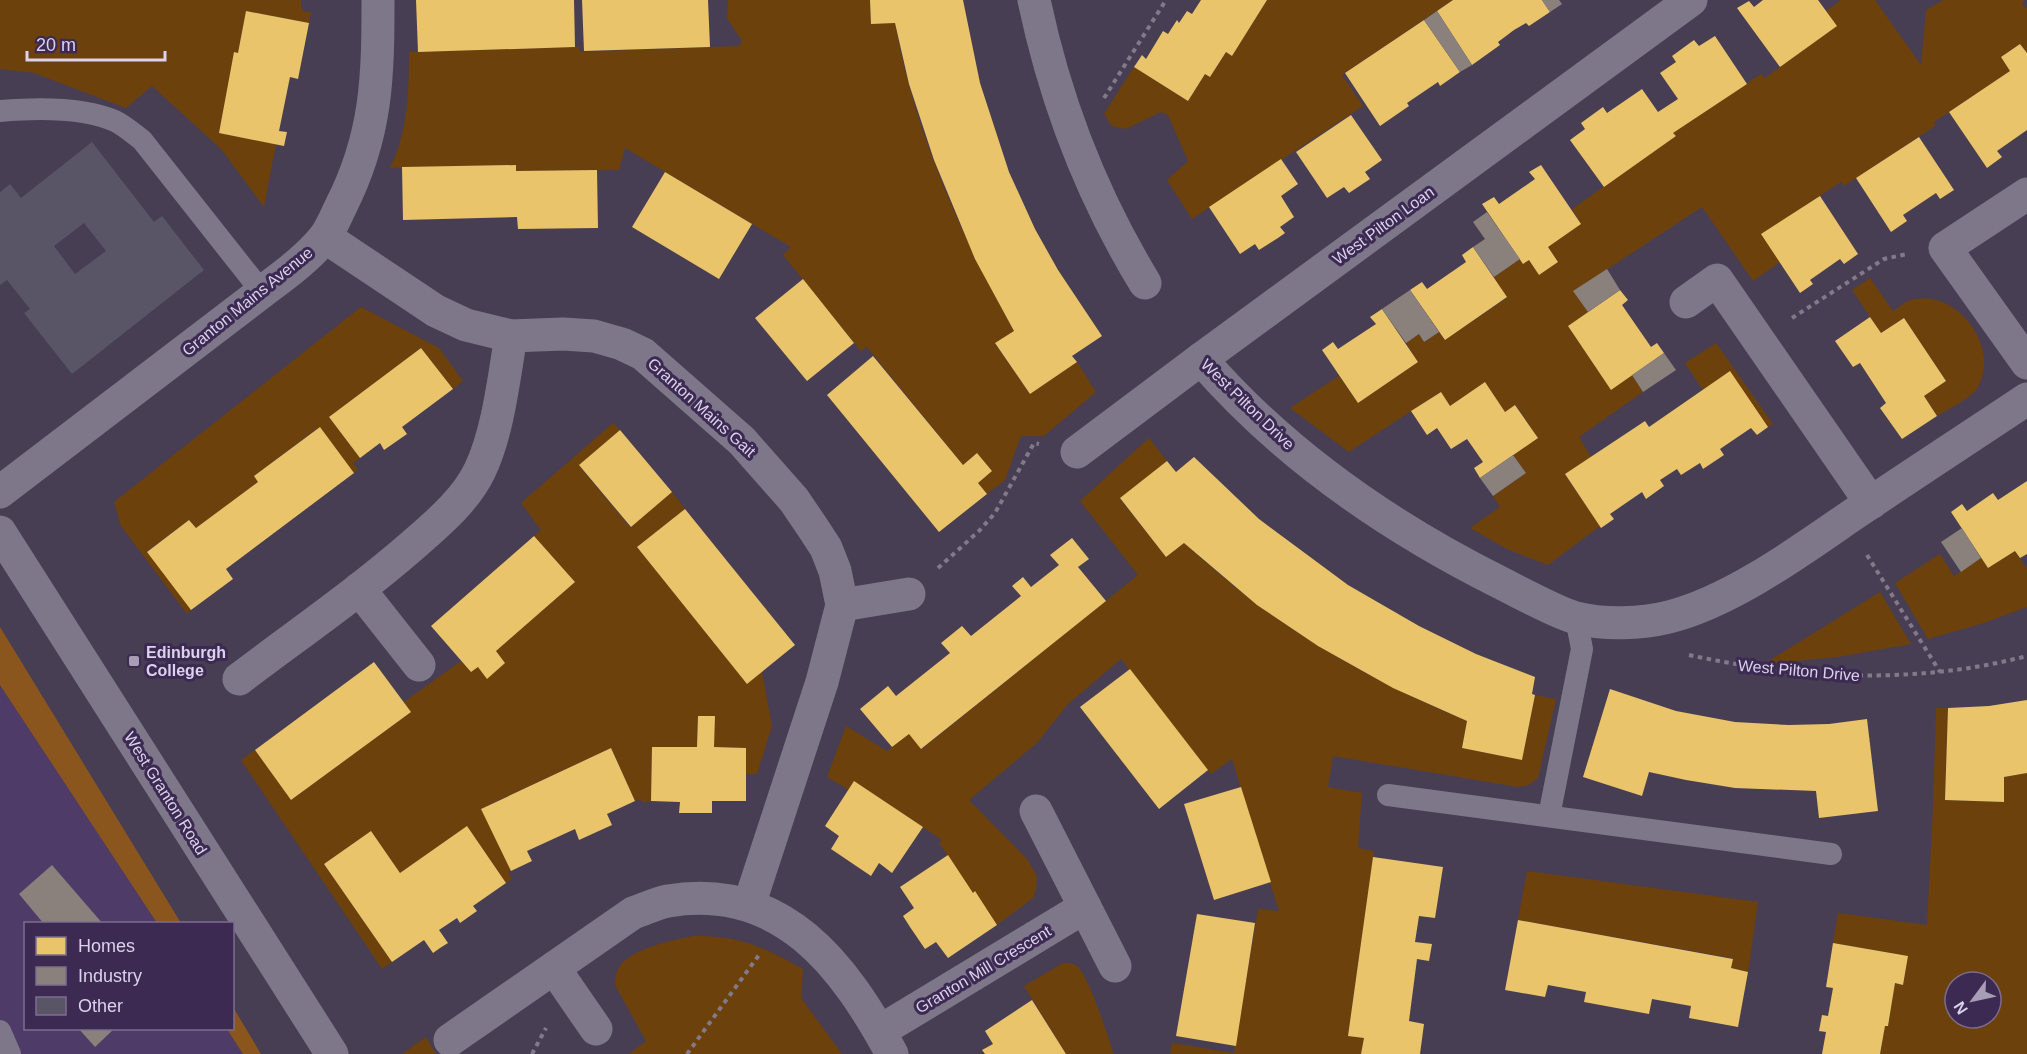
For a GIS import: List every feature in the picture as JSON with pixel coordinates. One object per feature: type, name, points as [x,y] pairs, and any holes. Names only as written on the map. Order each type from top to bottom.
[{"type":"street","name":"Granton Mains Avenue","points":[[0,492],[303,260],[325,237],[353,182],[371,123],[377,79],[378,0]]},
{"type":"street","points":[[1034,0],[1051,68],[1076,143],[1103,204],[1145,283]]},
{"type":"street","name":"West Pilton Loan","points":[[1077,452],[1691,0]]},
{"type":"street","points":[[2027,194],[1945,248],[2027,363]]},
{"type":"street","name":"Granton Mains Gait","points":[[325,237],[436,311],[482,330],[511,336],[563,334],[594,336],[622,344],[643,354],[742,441],[794,500],[826,548],[835,571],[842,605],[822,682],[749,905]]},
{"type":"street","points":[[1686,302],[1717,280],[1758,340],[1858,511]]},
{"type":"street","points":[[239,679],[359,589],[432,528],[466,492],[480,471],[494,426],[511,336]]},
{"type":"street","name":"West Pilton Drive","points":[[1201,359],[1241,402],[1287,445],[1344,489],[1408,532],[1463,564],[1576,618],[1614,622],[1667,618],[1701,607],[1816,541],[2027,399]]},
{"type":"street","name":"West Granton Road","points":[[0,532],[332,1054]]},
{"type":"street","points":[[359,589],[419,664]]},
{"type":"street","points":[[842,605],[909,594]]},
{"type":"street","points":[[1036,811],[1115,966]]},
{"type":"street","name":"Granton Mill Crescent","points":[[450,1040],[633,913],[666,902],[691,898],[749,905],[784,921],[831,961],[850,983],[886,1042],[1085,907]]},
{"type":"street","points":[[554,968],[596,1029]]},
{"type":"lane","points":[[0,111],[55,110],[95,114],[117,122],[142,140],[262,292]]},
{"type":"lane","points":[[1549,816],[1582,648],[1576,618]]},
{"type":"lane","points":[[1388,795],[1830,854]]},
{"type":"lane","points":[[0,1031],[10,1054]]},
{"type":"path","points":[[1076,143],[1166,0]]},
{"type":"path","points":[[1758,340],[1884,258],[1945,248]]},
{"type":"path","points":[[909,594],[979,531],[995,513],[1034,443],[1077,452]]},
{"type":"path","points":[[1858,511],[1940,672]]},
{"type":"path","name":"West Pilton Drive","points":[[1687,654],[1730,664],[1784,672],[1845,676],[1940,672],[2000,663],[2027,656]]},
{"type":"path","points":[[687,1054],[784,921]]},
{"type":"shaded area","points":[[0,0],[301,0],[302,11],[311,12],[309,23],[246,11],[238,53],[234,53],[219,133],[276,144],[264,207],[221,149],[152,86],[126,108],[34,73],[0,69]]},
{"type":"shaded area","points":[[728,0],[870,0],[871,24],[895,23],[903,63],[927,143],[958,220],[1014,331],[995,344],[1030,394],[1077,362],[1096,392],[1044,436],[1021,436],[1005,480],[987,494],[978,483],[992,471],[977,453],[963,465],[867,347],[861,351],[783,255],[791,247],[625,148],[619,170],[516,171],[516,165],[390,168],[404,126],[408,96],[409,52],[579,47],[580,52],[739,46],[742,41],[727,18]]},
{"type":"shaded area","points":[[1267,0],[1453,0],[1342,75],[1363,106],[1192,219],[1167,180],[1188,161],[1168,115],[1161,112],[1126,129],[1112,126],[1104,114],[1134,67],[1188,101],[1205,74],[1210,77],[1226,52],[1232,56]]},
{"type":"shaded area","points":[[1841,0],[1875,0],[1921,65],[1926,10],[1943,0],[2024,0],[2022,5],[2027,8],[2027,53],[2020,44],[2001,57],[2010,71],[1934,122],[1935,126],[1844,186],[1841,182],[1762,234],[1780,262],[1753,281],[1702,207],[1574,291],[1588,312],[1568,326],[1611,390],[1632,375],[1643,392],[1579,437],[1591,457],[1565,475],[1600,526],[1548,565],[1507,549],[1470,528],[1500,507],[1493,496],[1526,473],[1513,455],[1538,438],[1516,405],[1505,412],[1485,382],[1450,406],[1440,392],[1349,452],[1290,408],[1339,376],[1358,403],[1418,362],[1406,343],[1419,334],[1424,342],[1439,332],[1445,340],[1507,298],[1494,277],[1520,259],[1529,260],[1539,275],[1558,262],[1548,247],[1581,224],[1572,209],[1676,136],[1673,133],[1761,74],[1765,78],[1836,26],[1826,11]]},
{"type":"shaded area","points":[[1870,278],[1893,311],[1908,301],[1926,298],[1942,302],[1958,311],[1970,324],[1979,340],[1984,357],[1983,374],[1973,393],[1937,416],[1924,396],[1946,381],[1904,318],[1881,333],[1852,290]]},
{"type":"shaded area","points":[[361,307],[439,348],[463,381],[453,389],[421,348],[329,417],[360,458],[353,463],[358,470],[354,473],[319,427],[254,476],[258,482],[196,528],[189,520],[147,551],[191,610],[187,614],[121,526],[114,502]]},
{"type":"shaded area","points":[[1716,343],[1773,424],[1768,427],[1730,372],[1703,390],[1685,363]]},
{"type":"shaded area","points":[[613,423],[620,430],[579,466],[630,527],[672,492],[685,509],[637,547],[747,684],[762,672],[772,726],[757,774],[746,774],[746,748],[714,747],[714,716],[698,716],[697,747],[652,747],[651,801],[642,802],[641,799],[635,801],[611,748],[482,808],[511,871],[508,872],[512,879],[506,883],[467,826],[400,873],[371,831],[324,864],[392,962],[382,969],[241,760],[255,750],[291,800],[411,712],[404,702],[461,661],[471,672],[478,667],[487,678],[505,663],[496,651],[575,582],[534,536],[541,530],[521,503]]},
{"type":"shaded area","points":[[1149,438],[1167,461],[1120,499],[1166,557],[1184,543],[1248,598],[1333,655],[1412,697],[1467,721],[1462,748],[1522,760],[1535,695],[1556,699],[1538,778],[1529,785],[1518,787],[1333,756],[1328,787],[1362,793],[1358,848],[1374,851],[1348,1035],[1364,1038],[1361,1054],[1170,1054],[1172,1043],[1234,1053],[1258,909],[1279,911],[1232,759],[1211,774],[1121,659],[1068,704],[1037,743],[969,800],[1027,859],[1037,876],[1033,898],[997,925],[939,843],[942,840],[855,782],[849,790],[827,777],[846,726],[887,751],[909,734],[922,749],[1138,575],[1080,501]]},
{"type":"shaded area","points":[[2015,551],[2027,569],[2027,607],[1984,623],[1928,639],[1895,583],[1940,554],[1954,576],[1981,558],[1988,568]]},
{"type":"shaded area","points":[[1880,592],[1911,644],[1838,657],[1764,664]]},
{"type":"shaded area","points":[[0,627],[180,922],[156,922],[0,685]]},
{"type":"shaded area","points":[[0,685],[156,922],[24,922],[24,1030],[228,1030],[243,1054],[0,1054]]},
{"type":"shaded area","points":[[1936,708],[1948,708],[1945,800],[2004,802],[2004,777],[2027,773],[2027,1054],[1880,1054],[1885,1026],[1888,1026],[1895,983],[1903,985],[1908,956],[1833,943],[1838,913],[1927,925]]},
{"type":"shaded area","points":[[1527,871],[1758,902],[1748,972],[1731,968],[1732,958],[1518,920]]},
{"type":"shaded area","points":[[694,936],[739,940],[803,969],[801,998],[842,1054],[629,1054],[646,1041],[615,985],[619,967],[625,960],[643,950]]},
{"type":"shaded area","points":[[1063,963],[1075,965],[1082,972],[1093,994],[1114,1054],[1066,1054],[1024,986]]},
{"type":"shaded area","points":[[234,1009],[261,1054],[243,1054],[228,1030],[234,1030]]},
{"type":"shaded area","points":[[426,1037],[436,1054],[402,1054]]},
{"type":"building: Homes","points":[[416,0],[574,0],[575,47],[418,52]]},
{"type":"building: Homes","points":[[582,0],[708,0],[710,47],[584,51]]},
{"type":"building: Homes","points":[[870,0],[963,0],[980,83],[1009,172],[1035,229],[1058,270],[1102,336],[1072,356],[1077,362],[1030,394],[995,343],[1014,331],[975,259],[934,160],[909,84],[895,23],[871,24]]},
{"type":"building: Homes","points":[[1201,0],[1267,0],[1232,56],[1226,52],[1210,77],[1205,74],[1188,101],[1134,67],[1142,55],[1146,59],[1163,31],[1168,34],[1177,20],[1179,23],[1187,11],[1192,14]]},
{"type":"building: Homes","points":[[1453,0],[1542,0],[1550,12],[1529,26],[1526,23],[1514,30],[1498,42],[1500,45],[1472,65],[1437,11]]},
{"type":"building: Homes","points":[[1763,0],[1818,0],[1837,26],[1780,67],[1737,8],[1749,1],[1754,7]]},
{"type":"building: Homes","points":[[246,11],[309,23],[298,79],[290,77],[279,131],[287,132],[284,146],[219,133],[234,52],[238,53]]},
{"type":"building: Homes","points":[[1424,20],[1460,72],[1440,86],[1438,82],[1407,103],[1409,106],[1380,126],[1345,73]]},
{"type":"building: Homes","points":[[1715,36],[1747,84],[1673,133],[1676,136],[1604,187],[1570,140],[1585,129],[1581,123],[1603,107],[1607,113],[1642,89],[1658,112],[1678,99],[1660,73],[1676,62],[1672,56],[1694,40],[1699,46]]},
{"type":"building: Homes","points":[[2020,44],[2027,53],[2027,130],[1997,151],[2002,157],[1987,168],[1949,112],[2010,71],[2001,57]]},
{"type":"building: Homes","points":[[1351,115],[1382,160],[1365,172],[1370,179],[1349,193],[1344,187],[1327,198],[1296,152]]},
{"type":"building: Homes","points":[[1919,137],[1954,190],[1940,199],[1936,193],[1903,215],[1907,221],[1891,232],[1856,178]]},
{"type":"building: Homes","points":[[1281,159],[1298,184],[1281,196],[1294,217],[1280,227],[1285,233],[1278,238],[1259,250],[1255,244],[1240,254],[1209,207]]},
{"type":"building: Homes","points":[[516,165],[516,171],[597,170],[598,228],[518,229],[517,217],[403,220],[402,167]]},
{"type":"building: Homes","points":[[1541,165],[1581,224],[1548,247],[1558,262],[1539,275],[1529,260],[1523,264],[1482,204],[1494,197],[1499,204],[1535,179],[1529,172]]},
{"type":"building: Homes","points":[[665,172],[752,224],[719,279],[632,227]]},
{"type":"building: Homes","points":[[1820,196],[1858,254],[1844,264],[1840,259],[1810,280],[1813,284],[1800,293],[1761,234]]},
{"type":"building: Homes","points":[[1473,247],[1507,297],[1445,340],[1410,290],[1422,282],[1427,289],[1466,262],[1462,255]]},
{"type":"building: Homes","points":[[803,279],[854,343],[807,381],[755,318]]},
{"type":"building: Homes","points":[[1620,290],[1628,300],[1622,305],[1651,347],[1657,343],[1664,353],[1611,390],[1568,326]]},
{"type":"building: Homes","points":[[1382,309],[1418,362],[1358,403],[1322,350],[1333,342],[1338,349],[1376,324],[1370,317]]},
{"type":"building: Homes","points":[[1870,317],[1881,333],[1904,318],[1946,381],[1924,396],[1937,416],[1902,439],[1880,408],[1886,403],[1860,363],[1853,367],[1835,341]]},
{"type":"building: Homes","points":[[421,348],[453,389],[402,427],[407,434],[384,450],[380,443],[360,458],[329,417]]},
{"type":"building: Homes","points":[[873,356],[963,465],[977,453],[992,471],[978,483],[987,494],[939,532],[827,395]]},
{"type":"building: Homes","points":[[1730,371],[1768,427],[1757,435],[1751,428],[1720,449],[1724,455],[1703,469],[1700,463],[1681,475],[1677,469],[1660,480],[1664,486],[1646,499],[1642,492],[1610,514],[1614,519],[1601,528],[1565,474],[1645,421],[1649,427]]},
{"type":"building: Homes","points":[[1485,382],[1505,412],[1515,405],[1538,438],[1480,478],[1474,468],[1483,462],[1467,439],[1451,449],[1437,428],[1427,435],[1411,411],[1441,392],[1450,406]]},
{"type":"building: Homes","points":[[320,427],[354,473],[226,569],[233,579],[191,610],[147,552],[189,520],[196,528],[258,482],[254,476]]},
{"type":"building: Homes","points":[[620,430],[672,492],[631,527],[579,465]]},
{"type":"building: Homes","points":[[1194,457],[1259,519],[1348,585],[1419,626],[1476,654],[1535,677],[1532,694],[1535,695],[1522,760],[1462,748],[1467,721],[1393,688],[1318,646],[1257,605],[1184,543],[1166,557],[1120,498],[1167,461],[1176,472]]},
{"type":"building: Homes","points":[[2027,481],[2027,554],[2020,558],[2015,551],[1988,568],[1951,512],[1962,504],[1967,511],[1993,493],[1998,500]]},
{"type":"building: Homes","points":[[685,509],[795,645],[747,684],[637,547]]},
{"type":"building: Homes","points":[[534,536],[575,582],[496,651],[505,663],[487,679],[478,667],[471,672],[431,626]]},
{"type":"building: Homes","points":[[1072,538],[1089,559],[1078,567],[1106,601],[921,749],[909,734],[892,747],[860,709],[888,686],[896,696],[950,653],[941,643],[962,626],[971,636],[1021,596],[1012,586],[1023,577],[1031,587],[1059,565],[1050,555]]},
{"type":"building: Homes","points":[[374,662],[411,712],[291,800],[255,750]]},
{"type":"building: Homes","points":[[1130,669],[1208,770],[1159,809],[1080,707]]},
{"type":"building: Homes","points":[[1610,689],[1676,711],[1735,722],[1789,725],[1829,724],[1867,719],[1878,811],[1819,818],[1816,791],[1735,788],[1649,772],[1642,796],[1583,777]]},
{"type":"building: Homes","points":[[2027,700],[2027,773],[2004,777],[2004,802],[1945,800],[1948,708],[1989,706]]},
{"type":"building: Homes","points":[[698,716],[715,716],[714,747],[746,748],[746,801],[712,801],[712,813],[679,813],[680,802],[651,801],[652,747],[697,747]]},
{"type":"building: Homes","points":[[611,748],[635,801],[607,814],[612,825],[579,840],[575,829],[527,851],[532,861],[511,871],[481,809]]},
{"type":"building: Homes","points":[[854,781],[923,827],[892,873],[879,863],[871,876],[831,849],[839,836],[825,826]]},
{"type":"building: Homes","points":[[1241,787],[1271,882],[1214,900],[1184,804]]},
{"type":"building: Homes","points":[[467,826],[506,883],[473,906],[477,911],[460,923],[457,918],[439,930],[448,943],[433,953],[424,940],[392,962],[324,864],[371,831],[400,873]]},
{"type":"building: Homes","points":[[948,855],[997,925],[948,958],[936,942],[925,949],[910,927],[903,916],[914,908],[900,887]]},
{"type":"building: Homes","points":[[1373,857],[1443,867],[1435,918],[1419,916],[1415,942],[1432,944],[1429,961],[1417,959],[1409,1021],[1424,1024],[1420,1054],[1361,1054],[1364,1038],[1348,1036]]},
{"type":"building: Homes","points":[[1197,914],[1255,923],[1236,1046],[1176,1036]]},
{"type":"building: Homes","points":[[1518,920],[1733,959],[1731,968],[1748,972],[1738,1027],[1689,1018],[1691,1006],[1652,999],[1649,1014],[1584,1002],[1586,992],[1548,985],[1545,997],[1505,990]]},
{"type":"building: Homes","points":[[1833,943],[1908,956],[1903,985],[1895,983],[1888,1026],[1885,1026],[1880,1054],[1822,1054],[1826,1032],[1819,1031],[1822,1015],[1828,1016],[1833,988],[1826,987]]},
{"type":"building: Homes","points":[[1032,1000],[1066,1054],[985,1054],[982,1050],[993,1044],[985,1031]]},
{"type":"building: Industry","points":[[1542,0],[1559,0],[1562,4],[1550,12]]},
{"type":"building: Industry","points":[[1437,11],[1472,65],[1460,72],[1424,20]]},
{"type":"building: Industry","points":[[1487,212],[1520,259],[1494,277],[1473,247],[1485,239],[1473,222]]},
{"type":"building: Industry","points":[[1607,269],[1620,290],[1588,312],[1573,291]]},
{"type":"building: Industry","points":[[1410,290],[1439,332],[1424,342],[1419,334],[1406,343],[1382,309]]},
{"type":"building: Industry","points":[[1664,353],[1676,370],[1643,392],[1632,375]]},
{"type":"building: Industry","points":[[1513,455],[1526,473],[1493,496],[1480,478]]},
{"type":"building: Industry","points":[[1962,528],[1981,558],[1961,572],[1941,542]]},
{"type":"building: Industry","points":[[52,865],[101,922],[42,922],[19,894]]},
{"type":"building: Industry","points":[[80,1030],[113,1030],[95,1047]]},
{"type":"building: Other","points":[[92,142],[154,222],[162,216],[204,270],[72,374],[24,313],[30,309],[7,280],[0,285],[0,192],[10,184],[21,198]],"holes":[[[84,223],[106,251],[75,274],[54,246]]]},
{"type":"place","name":"Edinburgh College","points":[[134,661]]}]
